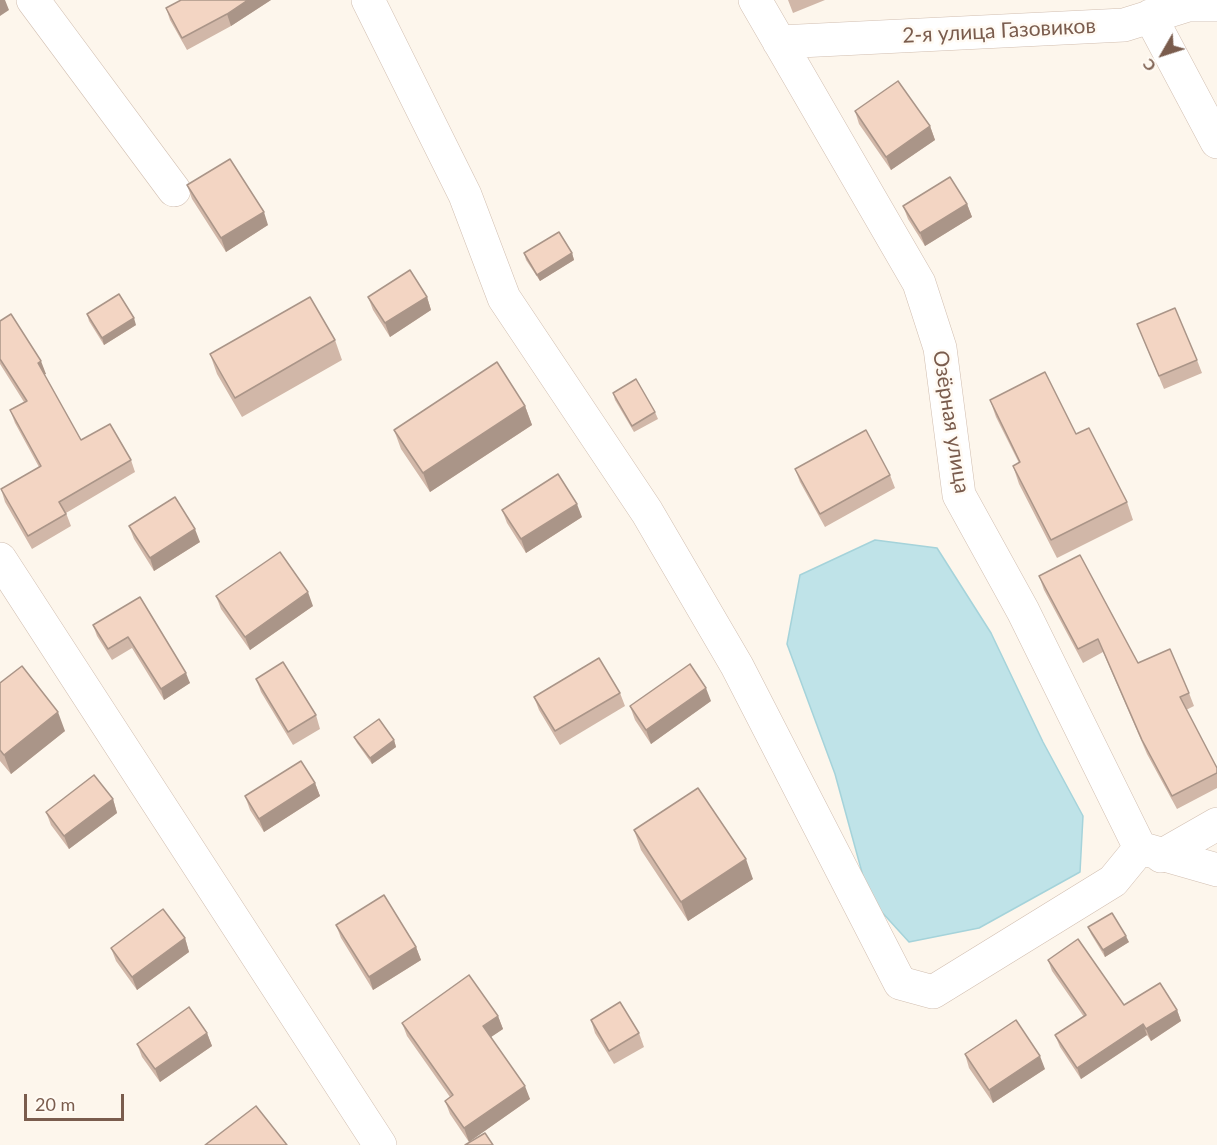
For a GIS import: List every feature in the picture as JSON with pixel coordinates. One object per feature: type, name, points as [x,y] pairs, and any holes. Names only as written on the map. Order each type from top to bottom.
[{"type":"street","points":[[33,0],[174,190]]},
{"type":"street","points":[[368,0],[465,195],[504,298],[647,512],[737,666],[900,983],[933,992],[1113,881],[1151,852],[1217,824]]},
{"type":"street","name":"Озёрная улица","points":[[755,0],[919,283],[940,348],[959,495],[1151,852]]},
{"type":"street","name":"2-я улица Газовиков","points":[[779,42],[1124,25],[1188,5],[1217,4]]},
{"type":"street","points":[[1150,16],[1217,142]]},
{"type":"street","points":[[0,559],[380,1145]]},
{"type":"street","points":[[1151,852],[1217,870]]},
{"type":"water","points":[[875,540],[937,548],[991,633],[1043,742],[1083,816],[1080,872],[979,928],[909,942],[869,898],[835,774],[787,644],[800,575]]},
{"type":"building","points":[[181,0],[248,0],[182,38],[166,8]]},
{"type":"building","points":[[898,81],[930,126],[886,157],[855,111]]},
{"type":"building","points":[[230,159],[264,212],[221,238],[187,185]]},
{"type":"building","points":[[950,177],[967,204],[920,233],[903,206]]},
{"type":"building","points":[[559,232],[572,253],[537,275],[524,253]]},
{"type":"building","points":[[410,270],[427,297],[385,323],[368,297]]},
{"type":"building","points":[[119,294],[134,318],[102,338],[87,314]]},
{"type":"building","points":[[310,297],[335,340],[235,398],[210,354]]},
{"type":"building","points":[[1175,308],[1197,360],[1159,376],[1137,324]]},
{"type":"building","points":[[11,314],[41,361],[38,363],[81,440],[110,424],[131,460],[59,502],[66,514],[28,536],[1,489],[41,466],[10,410],[27,401],[0,359],[0,321]]},
{"type":"building","points":[[497,362],[525,406],[423,473],[394,430]]},
{"type":"building","points":[[1045,372],[1076,434],[1089,428],[1127,502],[1051,540],[1013,466],[1020,462],[990,400]]},
{"type":"building","points":[[636,379],[655,412],[632,426],[613,393]]},
{"type":"building","points":[[866,430],[890,475],[820,514],[795,469]]},
{"type":"building","points":[[558,474],[577,504],[521,539],[502,510]]},
{"type":"building","points":[[175,497],[195,529],[150,558],[129,526]]},
{"type":"building","points":[[280,552],[308,592],[245,637],[216,596]]},
{"type":"building","points":[[1080,555],[1138,663],[1170,649],[1189,693],[1180,697],[1217,768],[1217,773],[1172,796],[1142,740],[1098,639],[1078,649],[1039,576]]},
{"type":"building","points":[[140,597],[186,673],[161,689],[128,637],[108,649],[93,625]]},
{"type":"building","points":[[599,658],[620,693],[555,731],[534,697]]},
{"type":"building","points":[[283,662],[316,715],[288,732],[256,679]]},
{"type":"building","points":[[690,664],[706,688],[646,730],[630,706]]},
{"type":"building","points":[[22,666],[58,712],[4,755],[0,750],[0,683]]},
{"type":"building","points":[[379,719],[394,740],[370,758],[354,737]]},
{"type":"building","points":[[301,761],[315,783],[259,819],[245,796]]},
{"type":"building","points":[[94,775],[113,799],[64,836],[46,812]]},
{"type":"building","points":[[698,788],[746,859],[681,902],[634,830]]},
{"type":"building","points":[[384,895],[416,947],[369,977],[336,925]]},
{"type":"building","points":[[163,909],[185,938],[132,977],[111,948]]},
{"type":"building","points":[[1112,913],[1126,936],[1103,950],[1088,927]]},
{"type":"building","points":[[1078,939],[1124,1005],[1160,983],[1177,1010],[1146,1029],[1143,1024],[1077,1068],[1055,1035],[1086,1015],[1048,960]]},
{"type":"building","points":[[469,975],[498,1016],[483,1026],[525,1086],[464,1128],[445,1101],[453,1095],[402,1023]]},
{"type":"building","points":[[620,1002],[639,1033],[609,1051],[591,1020]]},
{"type":"building","points":[[189,1007],[207,1033],[155,1069],[137,1044]]},
{"type":"building","points":[[1016,1020],[1040,1056],[989,1090],[965,1054]]},
{"type":"building","points":[[256,1106],[287,1145],[205,1145]]},
{"type":"building","points":[[485,1133],[493,1145],[465,1145]]}]
